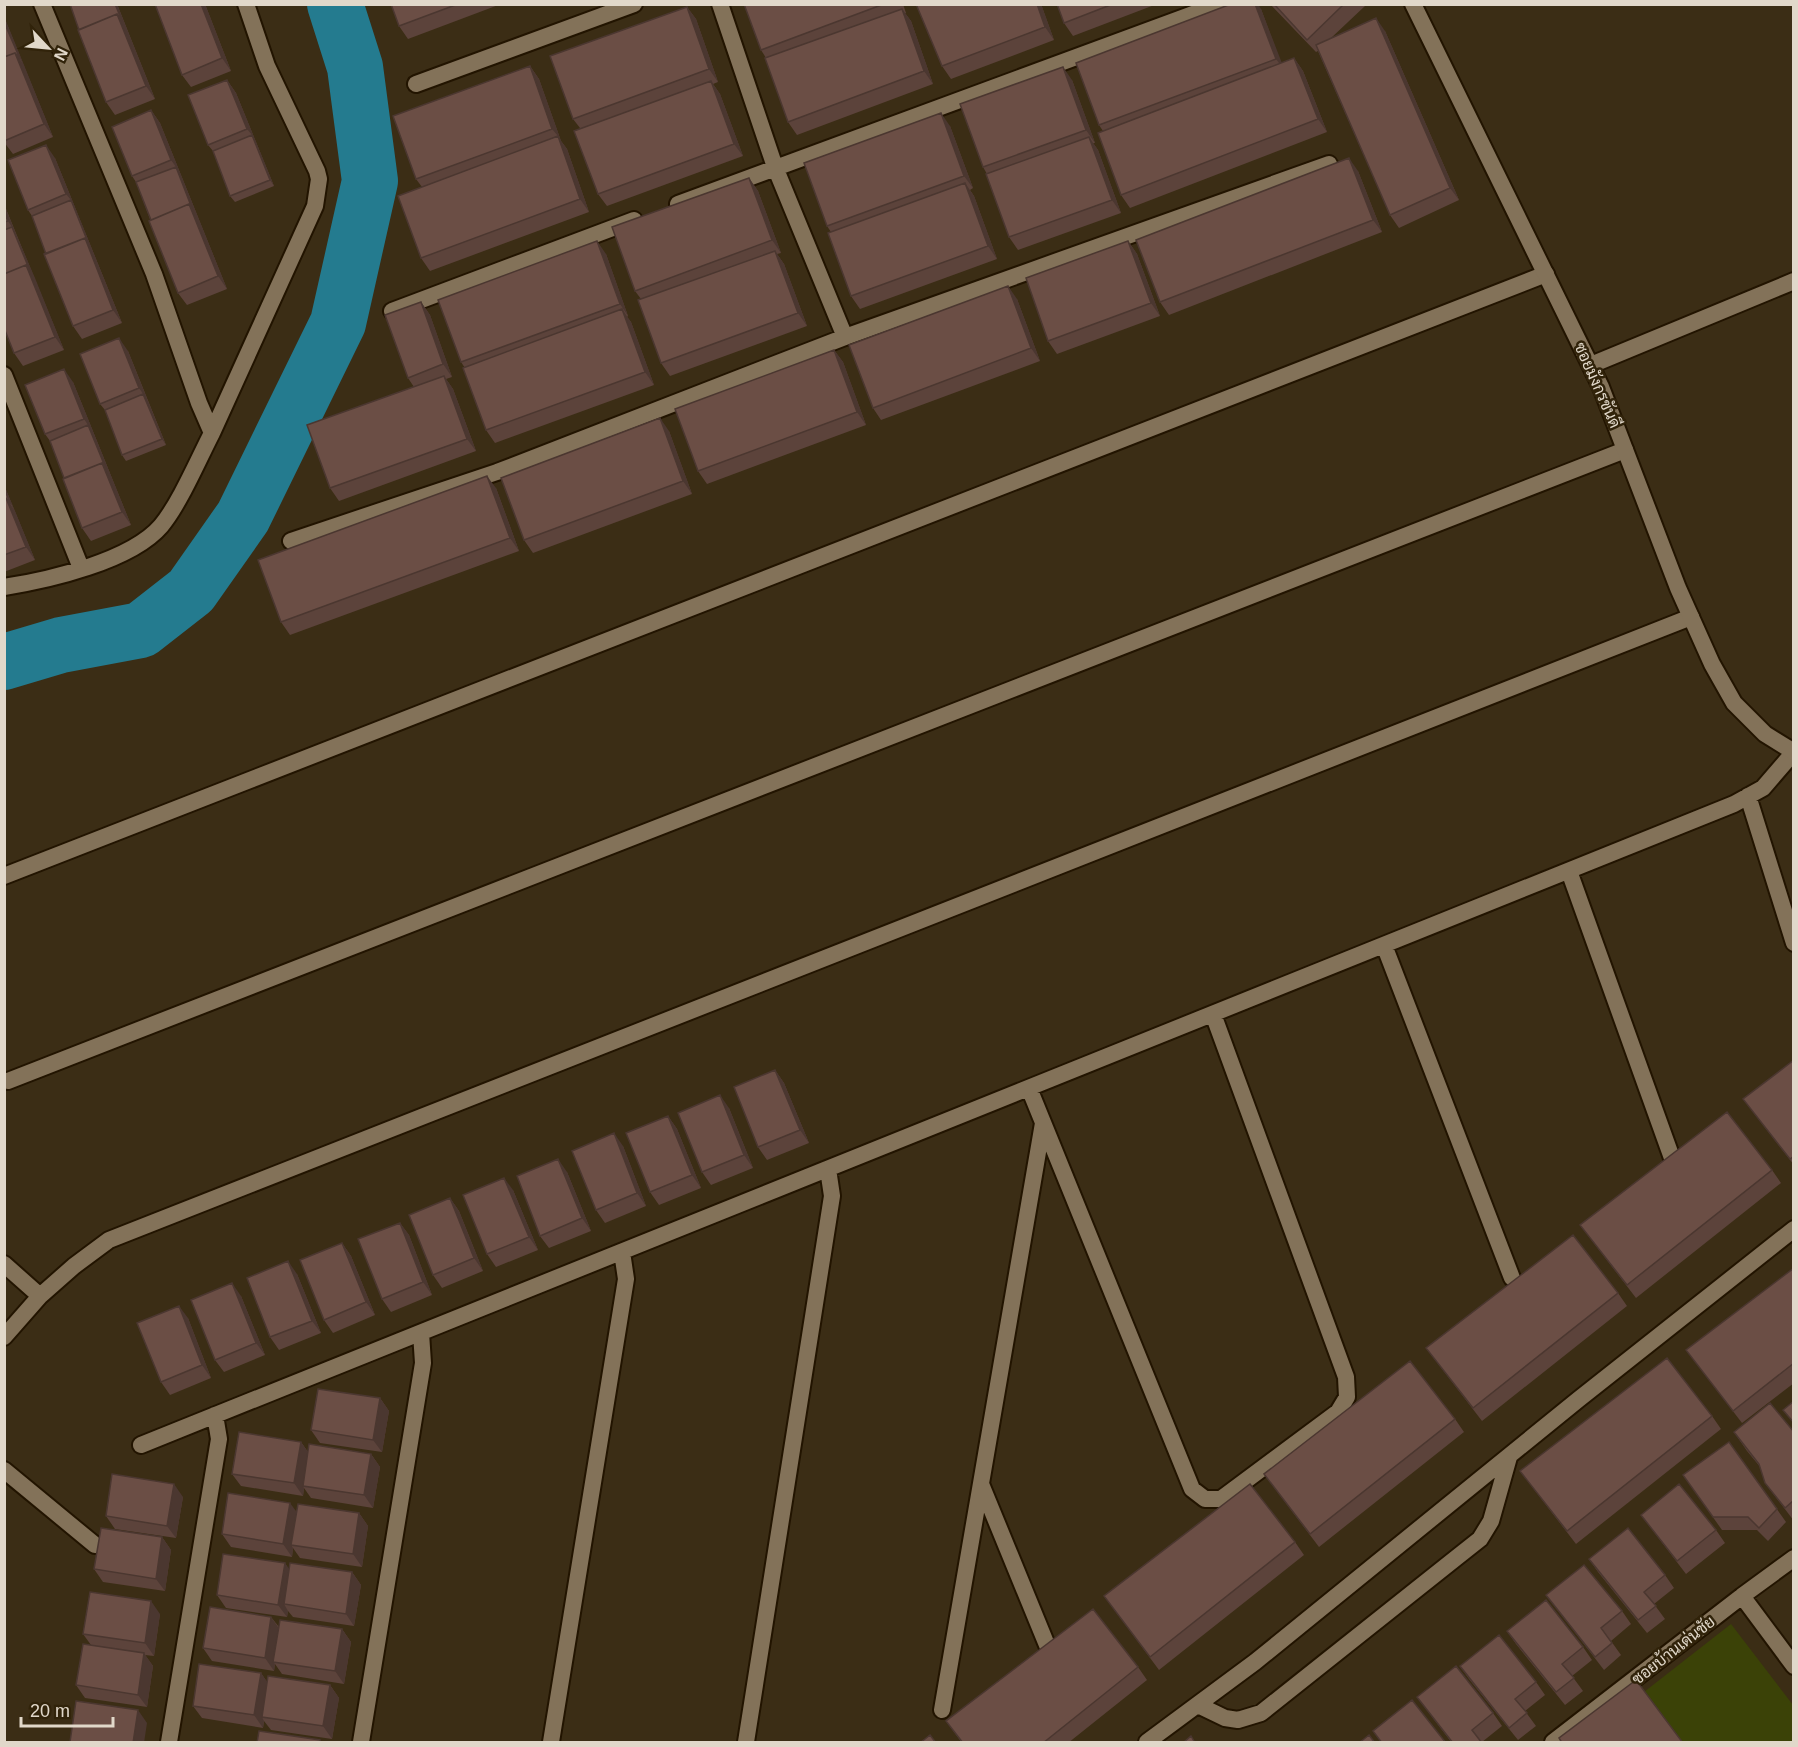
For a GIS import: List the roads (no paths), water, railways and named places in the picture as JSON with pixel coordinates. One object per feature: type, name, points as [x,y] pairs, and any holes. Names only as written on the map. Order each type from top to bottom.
[{"type":"street","points":[[42,4],[154,274],[199,403],[212,433]]},
{"type":"street","points":[[4,587],[51,578],[111,558],[133,548],[161,525],[212,433],[315,206],[319,178],[309,152],[267,66],[246,4]]},
{"type":"street","points":[[416,84],[634,4]]},
{"type":"street","points":[[720,4],[775,167],[844,337]]},
{"type":"street","points":[[666,208],[1220,4]]},
{"type":"street","name":"ซอยมังกรขันดี","points":[[1417,6],[1591,365],[1691,617],[1712,664],[1734,703],[1765,734],[1794,752]]},
{"type":"street","points":[[291,541],[497,472],[844,337],[1329,164]]},
{"type":"street","points":[[392,311],[644,217]]},
{"type":"street","points":[[4,876],[1546,274]]},
{"type":"street","points":[[1591,365],[1794,281]]},
{"type":"street","points":[[4,375],[81,568]]},
{"type":"street","points":[[8,1081],[1625,450]]},
{"type":"street","points":[[4,1337],[40,1296],[74,1266],[109,1240],[1691,617]]},
{"type":"street","points":[[141,1445],[1734,804],[1763,788],[1794,752]]},
{"type":"street","points":[[1748,796],[1794,943]]},
{"type":"street","points":[[1569,871],[1672,1158]]},
{"type":"street","points":[[1384,945],[1512,1278]]},
{"type":"street","points":[[1029,1088],[1192,1489],[1205,1499],[1221,1499],[1338,1412],[1347,1397],[1346,1377],[1213,1014]]},
{"type":"street","points":[[942,1710],[1043,1123]]},
{"type":"street","points":[[746,1743],[832,1196],[828,1169]]},
{"type":"street","points":[[1148,1743],[1256,1662],[1579,1399],[1794,1229]]},
{"type":"street","points":[[551,1743],[626,1279],[622,1252]]},
{"type":"street","points":[[4,1264],[40,1296]]},
{"type":"street","points":[[361,1743],[423,1363],[421,1333]]},
{"type":"street","points":[[169,1743],[219,1439],[215,1415]]},
{"type":"street","points":[[1198,1705],[1224,1718],[1238,1720],[1261,1713],[1480,1539],[1491,1521],[1509,1457]]},
{"type":"street","points":[[4,1470],[95,1545]]},
{"type":"street","points":[[981,1484],[1049,1650]]},
{"type":"street","name":"ซอยบ้านเด่นชัย","points":[[1553,1743],[1794,1558]]},
{"type":"street","points":[[1742,1596],[1794,1666]]},
{"type":"waterway","points":[[4,662],[61,645],[141,630],[191,591],[243,517],[338,323],[370,181],[355,67],[335,4]]}]
